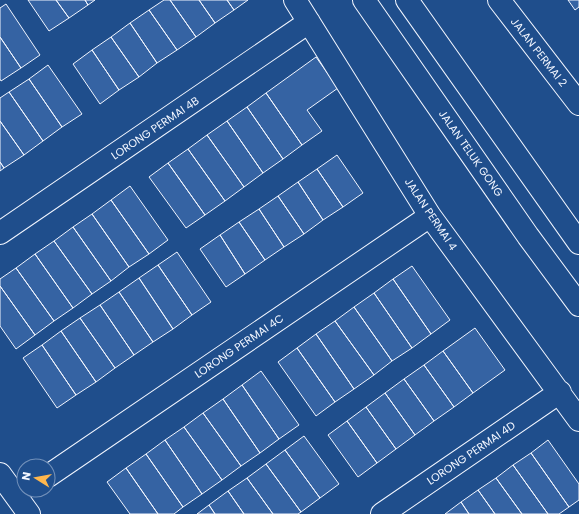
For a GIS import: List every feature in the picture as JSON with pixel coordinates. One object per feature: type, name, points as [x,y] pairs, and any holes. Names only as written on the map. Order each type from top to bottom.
[{"type":"street","name":"JALAN PERMAI 4","points":[[295,0],[430,216],[579,420]]},
{"type":"street","name":"JALAN TELUK GONG","points":[[364,0],[528,236],[579,305]]},
{"type":"street","points":[[407,0],[579,243]]},
{"type":"street","name":"JALAN PERMAI 2","points":[[499,0],[579,104]]},
{"type":"street","name":"LORONG PERMAI 4B","points":[[0,233],[309,22]]},
{"type":"street","name":"LORONG PERMAI 4C","points":[[56,471],[430,216]]},
{"type":"street","name":"LORONG PERMAI 4D","points":[[382,514],[560,392]]},
{"type":"street","points":[[0,474],[16,488]]},
{"type":"street","points":[[24,498],[29,514]]},
{"type":"building","points":[[28,0],[56,0],[69,18],[49,31]]},
{"type":"building","points":[[56,0],[85,0],[88,5],[69,18]]},
{"type":"building","points":[[85,0],[95,0],[88,5]]},
{"type":"building","points":[[164,0],[170,0],[196,37],[177,50],[149,10]]},
{"type":"building","points":[[170,0],[199,0],[215,23],[196,37]]},
{"type":"building","points":[[199,0],[227,0],[234,10],[215,23]]},
{"type":"building","points":[[227,0],[248,0],[234,10]]},
{"type":"building","points":[[568,0],[579,0],[579,7],[575,10]]},
{"type":"building","points":[[6,4],[40,55],[21,68],[0,37],[0,8]]},
{"type":"building","points":[[149,10],[177,50],[157,63],[130,23]]},
{"type":"building","points":[[130,23],[157,63],[139,77],[111,37]]},
{"type":"building","points":[[0,37],[21,68],[1,81],[0,79]]},
{"type":"building","points":[[111,37],[139,77],[119,90],[92,50]]},
{"type":"building","points":[[92,50],[119,90],[100,104],[73,64]]},
{"type":"building","points":[[316,57],[338,88],[307,110],[322,131],[302,145],[266,93]]},
{"type":"building","points":[[48,65],[82,114],[62,127],[29,79]]},
{"type":"building","points":[[29,79],[62,127],[43,141],[9,92]]},
{"type":"building","points":[[9,92],[43,141],[24,155],[0,121],[0,98]]},
{"type":"building","points":[[266,93],[302,145],[283,159],[247,107]]},
{"type":"building","points":[[247,107],[283,159],[263,173],[227,121]]},
{"type":"building","points":[[0,121],[24,155],[4,168],[0,162]]},
{"type":"building","points":[[227,121],[263,173],[244,187],[207,135]]},
{"type":"building","points":[[207,135],[244,187],[225,201],[188,149]]},
{"type":"building","points":[[188,149],[225,201],[205,215],[168,163]]},
{"type":"building","points":[[337,155],[363,193],[343,207],[317,169]]},
{"type":"building","points":[[0,162],[4,168],[0,171]]},
{"type":"building","points":[[168,163],[205,215],[186,228],[149,177]]},
{"type":"building","points":[[317,169],[343,207],[323,220],[298,182]]},
{"type":"building","points":[[298,182],[323,220],[304,234],[278,196]]},
{"type":"building","points":[[130,186],[168,240],[149,254],[111,200]]},
{"type":"building","points":[[278,196],[304,234],[284,247],[259,209]]},
{"type":"building","points":[[111,200],[149,254],[129,267],[92,214]]},
{"type":"building","points":[[259,209],[284,247],[265,260],[239,222]]},
{"type":"building","points":[[92,214],[129,267],[111,281],[73,227]]},
{"type":"building","points":[[239,222],[265,260],[245,274],[220,235]]},
{"type":"building","points":[[73,227],[111,281],[92,294],[54,241]]},
{"type":"building","points":[[220,235],[245,274],[226,287],[200,249]]},
{"type":"building","points":[[54,241],[92,294],[73,308],[35,254]]},
{"type":"building","points":[[177,252],[211,302],[192,315],[158,265]]},
{"type":"building","points":[[35,254],[73,308],[54,321],[16,268]]},
{"type":"building","points":[[158,265],[192,315],[173,329],[139,278]]},
{"type":"building","points":[[412,266],[450,320],[431,334],[393,279]]},
{"type":"building","points":[[16,268],[54,321],[35,335],[0,286],[0,279]]},
{"type":"building","points":[[139,278],[173,329],[153,342],[119,292]]},
{"type":"building","points":[[393,279],[431,334],[412,348],[374,293]]},
{"type":"building","points":[[0,286],[35,335],[16,349],[0,326]]},
{"type":"building","points":[[119,292],[153,342],[134,355],[100,305]]},
{"type":"building","points":[[374,293],[412,348],[392,361],[354,307]]},
{"type":"building","points":[[100,305],[134,355],[115,368],[80,318]]},
{"type":"building","points":[[354,307],[392,361],[374,375],[335,321]]},
{"type":"building","points":[[80,318],[115,368],[96,382],[61,331]]},
{"type":"building","points":[[335,321],[374,375],[354,389],[316,334]]},
{"type":"building","points":[[475,328],[505,370],[473,393],[443,351]]},
{"type":"building","points":[[61,331],[96,382],[76,395],[42,345]]},
{"type":"building","points":[[316,334],[354,389],[335,402],[297,348]]},
{"type":"building","points":[[42,345],[76,395],[57,408],[23,358]]},
{"type":"building","points":[[297,348],[335,402],[316,416],[278,362]]},
{"type":"building","points":[[443,351],[473,393],[454,407],[424,365]]},
{"type":"building","points":[[424,365],[454,407],[434,421],[404,379]]},
{"type":"building","points":[[261,371],[299,425],[279,439],[242,385]]},
{"type":"building","points":[[404,379],[434,421],[415,435],[385,393]]},
{"type":"building","points":[[242,385],[279,439],[260,453],[223,399]]},
{"type":"building","points":[[385,393],[415,435],[396,449],[366,407]]},
{"type":"building","points":[[223,399],[260,453],[241,466],[203,413]]},
{"type":"building","points":[[366,407],[396,449],[377,463],[347,421]]},
{"type":"building","points":[[203,413],[241,466],[222,480],[184,427]]},
{"type":"building","points":[[347,421],[377,463],[358,477],[328,435]]},
{"type":"building","points":[[184,427],[222,480],[202,494],[165,440]]},
{"type":"building","points":[[304,436],[339,484],[320,498],[285,450]]},
{"type":"building","points":[[165,440],[202,494],[183,507],[146,454]]},
{"type":"building","points":[[548,440],[579,484],[579,500],[569,507],[531,453]]},
{"type":"building","points":[[285,450],[320,498],[301,512],[266,464]]},
{"type":"building","points":[[531,453],[569,507],[559,514],[548,514],[513,465]]},
{"type":"building","points":[[146,454],[183,507],[174,514],[158,514],[126,468]]},
{"type":"building","points":[[266,464],[301,512],[298,514],[273,514],[247,478]]},
{"type":"building","points":[[513,465],[548,514],[522,514],[496,478]]},
{"type":"building","points":[[126,468],[158,514],[130,514],[107,482]]},
{"type":"building","points":[[247,478],[273,514],[244,514],[228,491]]},
{"type":"building","points":[[496,478],[522,514],[495,514],[478,490]]},
{"type":"building","points":[[478,490],[495,514],[469,514],[461,502]]},
{"type":"building","points":[[228,491],[244,514],[215,514],[209,505]]},
{"type":"building","points":[[461,502],[469,514],[445,514]]},
{"type":"building","points":[[209,505],[215,514],[197,514]]}]
